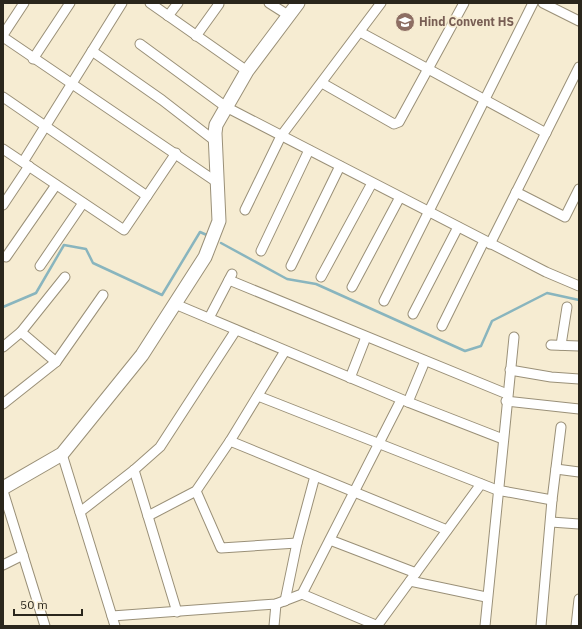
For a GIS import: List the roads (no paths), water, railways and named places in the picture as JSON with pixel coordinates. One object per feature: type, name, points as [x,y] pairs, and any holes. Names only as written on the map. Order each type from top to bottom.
[{"type":"main road","points":[[3,488],[62,454],[142,355],[205,257],[219,221],[215,141],[216,125],[247,72],[298,3]]},
{"type":"street","points":[[24,3],[7,21],[3,36],[33,59],[72,83],[218,183]]},
{"type":"street","points":[[33,59],[70,3]]},
{"type":"street","points":[[3,205],[46,126],[122,3]]},
{"type":"street","points":[[150,3],[247,72]]},
{"type":"street","points":[[168,16],[178,3]]},
{"type":"street","points":[[269,3],[288,16]]},
{"type":"street","points":[[245,210],[281,136],[382,3]]},
{"type":"street","points":[[322,83],[394,124],[399,122],[464,3]]},
{"type":"street","points":[[384,301],[533,3]]},
{"type":"street","points":[[543,3],[579,21]]},
{"type":"street","points":[[196,36],[219,4]]},
{"type":"street","points":[[360,32],[546,133]]},
{"type":"street","points":[[140,44],[226,108],[546,272],[579,286]]},
{"type":"street","points":[[92,51],[162,100],[215,141]]},
{"type":"street","points":[[442,326],[487,242],[516,192],[579,67]]},
{"type":"street","points":[[3,97],[147,196]]},
{"type":"street","points":[[3,149],[124,230],[176,153]]},
{"type":"street","points":[[261,251],[309,150]]},
{"type":"street","points":[[291,266],[340,166]]},
{"type":"street","points":[[321,277],[372,183]]},
{"type":"street","points":[[6,257],[56,185]]},
{"type":"street","points":[[516,192],[565,217],[579,189]]},
{"type":"street","points":[[352,287],[400,197]]},
{"type":"street","points":[[40,266],[83,202]]},
{"type":"street","points":[[413,314],[458,227]]},
{"type":"street","points":[[3,346],[21,332],[65,277]]},
{"type":"street","points":[[209,318],[231,277],[507,397],[579,409]]},
{"type":"street","points":[[3,404],[56,362],[103,295]]},
{"type":"street","points":[[175,304],[405,401],[503,439]]},
{"type":"street","points":[[561,345],[567,307]]},
{"type":"street","points":[[80,512],[134,470],[160,447],[236,330]]},
{"type":"street","points":[[21,332],[56,362]]},
{"type":"street","points":[[350,378],[366,337]]},
{"type":"street","points":[[485,626],[486,598],[514,338]]},
{"type":"street","points":[[551,345],[579,346]]},
{"type":"street","points":[[148,516],[196,491],[230,441],[285,351]]},
{"type":"street","points":[[112,616],[177,612],[281,602],[302,594],[379,444],[405,401],[425,361]]},
{"type":"street","points":[[510,370],[550,377],[579,379]]},
{"type":"street","points":[[258,396],[497,490],[552,500]]},
{"type":"street","points":[[541,626],[552,500],[561,427]]},
{"type":"street","points":[[230,441],[447,530]]},
{"type":"street","points":[[62,454],[115,626]]},
{"type":"street","points":[[556,469],[579,472]]},
{"type":"street","points":[[134,470],[177,612]]},
{"type":"street","points":[[274,626],[315,476]]},
{"type":"street","points":[[302,594],[378,626],[481,484]]},
{"type":"street","points":[[3,491],[45,626]]},
{"type":"street","points":[[196,491],[221,548],[297,543]]},
{"type":"street","points":[[551,522],[579,524]]},
{"type":"street","points":[[330,540],[413,577],[486,598]]},
{"type":"street","points":[[3,565],[23,555]]},
{"type":"street","points":[[576,626],[579,599]]},
{"type":"waterway","points":[[3,307],[36,293],[64,245],[86,249],[93,263],[162,295],[200,232],[209,236]]},
{"type":"waterway","points":[[221,243],[287,279],[316,284],[465,351],[481,346],[492,321],[547,293],[579,300]]},
{"type":"place","name":"Hind Convent HS","points":[[405,22]]}]
